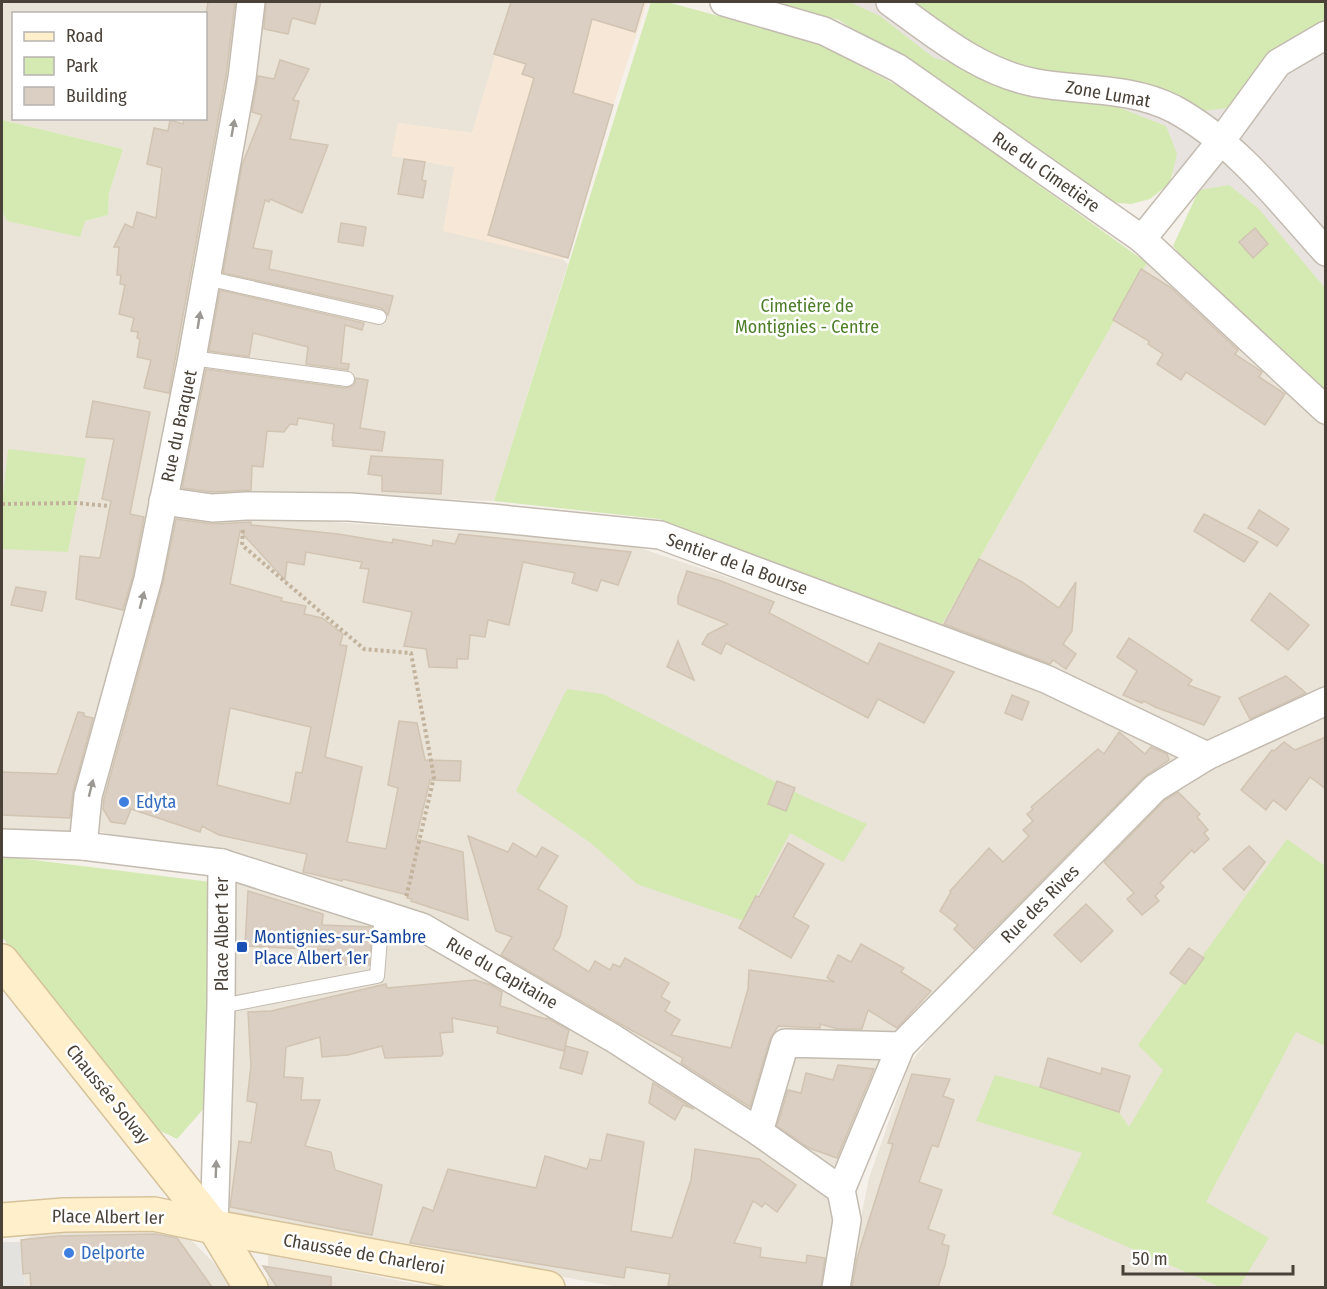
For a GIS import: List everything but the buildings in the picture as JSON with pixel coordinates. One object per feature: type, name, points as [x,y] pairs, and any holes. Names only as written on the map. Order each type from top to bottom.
[{"type":"main road","name":"Chaussée Solvay","points":[[2,961],[214,1227],[251,1287]]},
{"type":"main road","name":"Place Albert Ier","points":[[2,1220],[64,1215],[154,1214],[214,1227]]},
{"type":"main road","name":"Chaussée de Charleroi","points":[[214,1227],[548,1287]]},
{"type":"street","name":"Rue du Braquet","points":[[83,846],[88,796],[148,579],[192,358],[242,78],[251,2]]},
{"type":"street","name":"Rue du Cimetière","points":[[724,2],[824,31],[898,68],[1142,239],[1326,410]]},
{"type":"street","name":"Zone Lumat","points":[[891,2],[953,48],[989,69],[1035,82],[1107,90],[1149,99],[1173,108],[1221,141],[1326,252]]},
{"type":"street","points":[[1142,239],[1221,141],[1278,63],[1326,35]]},
{"type":"street","name":"Sentier de la Bourse","points":[[163,501],[212,507],[350,507],[492,518],[660,536],[1046,679],[1207,756]]},
{"type":"street","name":"Rue des Rives","points":[[841,1190],[901,1046],[1155,788],[1207,756],[1326,701]]},
{"type":"street","name":"Place Albert 1er","points":[[2,843],[83,846],[222,863],[221,1006],[214,1227]]},
{"type":"street","name":"Rue du Capitaine","points":[[222,863],[422,927],[613,1038],[759,1132],[841,1190]]},
{"type":"street","points":[[759,1132],[785,1043],[901,1046]]},
{"type":"street","points":[[836,1287],[847,1220],[841,1190]]},
{"type":"lane","points":[[206,278],[379,317]]},
{"type":"lane","points":[[192,358],[347,379]]},
{"type":"lane","points":[[221,1006],[377,976],[391,917]]},
{"type":"path","points":[[2,504],[76,503],[110,506]]},
{"type":"path","points":[[246,506],[242,545],[364,650],[411,653],[434,777],[391,917]]},
{"type":"shaded area","points":[[2,2],[239,2],[217,142],[207,271],[78,835],[2,831],[2,212],[7,221],[85,221],[108,215],[109,193],[123,149],[2,120]]},
{"type":"shaded area","points":[[257,2],[577,2],[559,60],[534,67],[495,56],[472,133],[398,123],[392,156],[454,167],[568,264],[494,501],[420,498],[181,499],[177,492]]},
{"type":"shaded area","points":[[577,2],[647,2],[563,260],[443,231],[454,167],[391,156],[398,123],[472,133],[495,56],[534,67],[559,60]]},
{"type":"shaded area","points":[[837,2],[1325,2],[1325,352],[1199,190],[1186,184],[1154,159],[1116,184]]},
{"type":"shaded area","points":[[1147,263],[1294,395],[1325,417],[1325,699],[1212,754],[940,628]]},
{"type":"shaded area","points":[[170,508],[454,531],[610,538],[969,658],[1182,753],[1325,710],[1325,1287],[847,1287],[869,1178],[909,1064],[932,1036],[890,1070],[858,1190],[674,1068],[387,905],[310,875],[170,850],[94,830]]},
{"type":"shaded area","points":[[231,879],[463,951],[829,1192],[837,1237],[827,1287],[625,1288],[222,1217]]},
{"type":"shaded area","points":[[182,1231],[238,1287],[25,1287],[21,1240],[38,1233]]},
{"type":"shaded area","points":[[2,1242],[21,1242],[25,1287],[2,1287]]},
{"type":"shaded area","points":[[268,1255],[432,1287],[268,1288]]},
{"type":"green space","name":"Cimetière de Montignies - Centre","points":[[651,2],[667,2],[818,43],[911,93],[1147,263],[940,628],[659,519],[494,501]]},
{"type":"green space","points":[[771,2],[850,2],[880,16],[934,58],[1123,109],[1166,126],[1177,154],[1170,183],[1150,199],[1131,204],[1108,202],[983,114],[839,20]]},
{"type":"green space","points":[[904,2],[1325,2],[1326,17],[1234,107],[1203,111],[1012,68]]},
{"type":"green space","points":[[2,120],[123,149],[109,193],[108,215],[85,221],[80,237],[7,221],[2,212]]},
{"type":"green space","points":[[1229,185],[1258,208],[1325,288],[1325,393],[1244,334],[1173,246],[1199,190]]},
{"type":"green space","points":[[8,449],[86,458],[68,552],[2,549],[2,505]]},
{"type":"green space","points":[[567,689],[603,694],[805,797],[867,824],[843,862],[790,833],[744,921],[637,884],[592,844],[516,791]]},
{"type":"green space","points":[[1287,839],[1325,866],[1325,1046],[1296,1032],[1206,1202],[1269,1238],[1239,1287],[1218,1286],[1052,1214],[1082,1153],[976,1121],[995,1075],[1119,1112],[1129,1127],[1163,1070],[1138,1045]]},
{"type":"green space","points":[[2,856],[211,882],[206,1106],[177,1139],[146,1124],[2,937]]},
{"type":"place","name":"Edyta","points":[[124,802]]},
{"type":"place","name":"Montignies-sur-Sambre Place Albert 1er","points":[[242,947]]},
{"type":"place","name":"Delporte","points":[[69,1253]]}]
